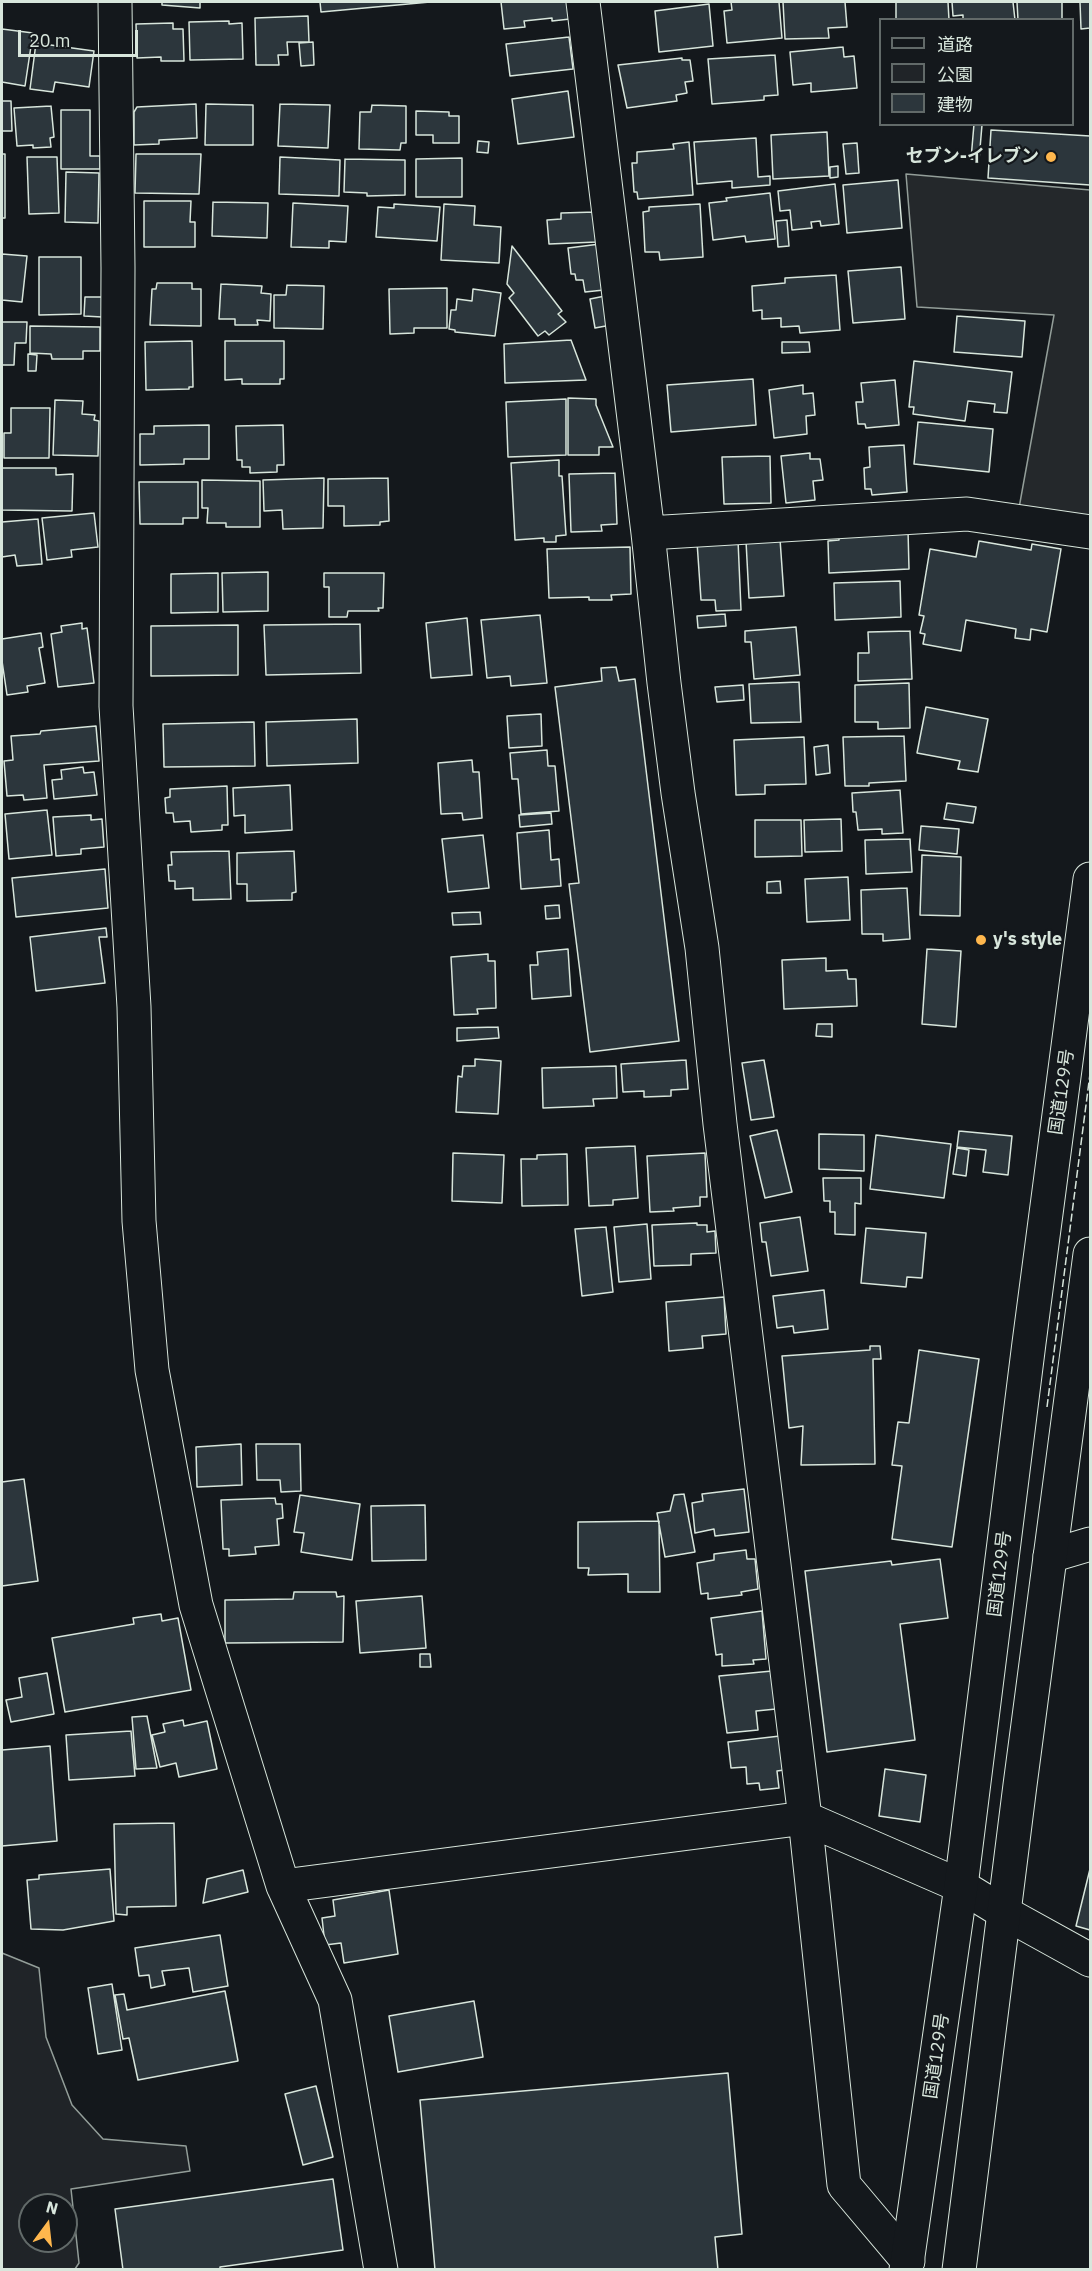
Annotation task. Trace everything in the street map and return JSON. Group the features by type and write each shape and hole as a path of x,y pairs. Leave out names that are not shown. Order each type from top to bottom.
{"main road":[{"path":"115,2 118,268 116,706 134,1007 139,1221 152,1370 196,1605 284,1886 335,2000 381,2270"},
{"path":"583,2 678,793 702,948 721,1136 805,1818 844,2185 907,2265"},
{"path":"648,533 967,514 1090,532"},
{"name":"国道129号","path":"907,2265 961,1886 1090,879"},
{"path":"959,2270 1090,1254"},
{"path":"1050,1556 1090,1544"},
{"path":"284,1886 805,1818 961,1886 1090,1960"}],"green space":[{"path":"2,1953 39,1968 46,2037 72,2105 103,2139 186,2146 190,2171 71,2189 71,2193 18,2193 18,2253 78,2253 79,2263 75,2269 2,2269"}],"shaded area":[{"path":"906,174 1090,190 1090,519 1019,508 1054,315 917,307"}],"building":[{"path":"162,2 200,2 200,8 162,5"},
{"path":"320,2 430,2 321,12"},
{"path":"501,2 568,2 570,19 524,21 525,27 504,29"},
{"path":"731,2 779,2 782,38 727,43 724,11 732,10"},
{"path":"783,2 845,2 847,27 828,28 829,38 785,39"},
{"path":"896,2 948,2 949,18 896,18"},
{"path":"952,2 1013,2 1015,18 963,18 963,15 953,16"},
{"path":"1017,2 1062,2 1062,18 1018,18"},
{"path":"1080,2 1090,2 1090,28 1081,29"},
{"path":"709,4 713,46 659,52 655,11"},
{"path":"308,16 309,42 287,42 288,55 278,55 279,65 256,65 255,18"},
{"path":"229,21 229,24 242,23 243,59 190,60 189,22"},
{"path":"173,23 173,29 183,29 184,61 161,61 161,57 137,58 136,24"},
{"path":"2,29 33,33 25,86 2,82"},
{"path":"569,37 573,69 510,76 506,44"},
{"path":"313,42 314,65 301,66 299,43"},
{"path":"36,43 94,51 89,87 55,82 53,92 30,89"},
{"path":"843,47 844,57 854,56 857,88 811,92 811,83 793,85 790,52"},
{"path":"775,55 778,95 764,96 764,100 712,104 708,59"},
{"path":"682,58 682,60 690,60 693,81 685,82 687,93 676,95 677,101 627,108 618,65"},
{"path":"568,91 574,137 518,144 512,99"},
{"path":"2,101 11,101 12,131 2,131"},
{"path":"196,104 197,138 159,140 159,144 134,145 134,112 137,107"},
{"path":"206,104 253,105 253,145 205,145"},
{"path":"280,104 330,105 328,148 278,146"},
{"path":"372,105 406,106 406,143 401,143 400,150 359,149 360,112 371,112"},
{"path":"51,106 54,137 50,138 51,147 17,146 14,108"},
{"path":"61,110 90,110 90,156 100,156 100,169 61,169"},
{"path":"416,111 449,112 449,116 459,116 459,143 433,143 433,135 416,135"},
{"path":"974,126 982,126 979,160 971,159"},
{"path":"991,130 1090,136 1090,185 988,178"},
{"path":"827,132 829,176 773,179 771,135"},
{"path":"756,138 758,177 770,176 770,185 732,188 732,181 697,184 694,142"},
{"path":"478,141 489,142 488,153 477,152"},
{"path":"689,142 693,195 638,199 637,192 634,192 632,163 637,163 637,152 674,149 673,144"},
{"path":"857,143 859,173 846,174 843,144"},
{"path":"2,154 5,154 5,218 2,218"},
{"path":"136,154 201,154 199,194 135,193"},
{"path":"27,157 57,157 59,213 29,214"},
{"path":"280,157 340,160 339,196 279,194"},
{"path":"462,158 462,197 416,197 416,159"},
{"path":"345,159 405,160 405,195 367,196 367,193 344,192"},
{"path":"838,166 838,177 830,178 830,167"},
{"path":"66,172 99,173 98,223 65,222"},
{"path":"898,180 902,228 847,233 843,185"},
{"path":"835,184 839,224 821,226 820,221 811,222 812,228 792,230 790,210 780,211 778,191"},
{"path":"770,193 775,239 746,242 745,236 713,240 709,203 727,201 726,198"},
{"path":"144,201 191,201 190,222 195,222 195,247 144,247"},
{"path":"213,202 268,203 267,238 212,236"},
{"path":"293,203 348,206 346,242 329,241 329,248 291,247"},
{"path":"394,204 440,207 437,241 376,237 378,207 394,208"},
{"path":"444,204 475,206 474,225 501,227 499,263 441,260"},
{"path":"700,204 703,257 660,260 659,252 645,252 643,212 649,211 649,207"},
{"path":"596,212 597,242 549,244 547,220 561,219 561,213"},
{"path":"787,220 789,246 778,247 776,221"},
{"path":"600,244 604,290 585,292 583,280 576,280 575,274 571,274 568,248"},
{"path":"512,246 562,311 558,314 566,322 549,335 545,331 538,336 509,298 514,293 507,284"},
{"path":"2,254 27,256 22,302 2,300"},
{"path":"39,257 81,257 81,314 39,315"},
{"path":"901,267 905,319 853,323 848,271"},
{"path":"836,275 840,330 800,333 799,326 781,327 781,318 762,319 762,310 753,311 752,286 785,283 785,278"},
{"path":"157,283 192,283 192,289 201,289 201,326 150,325 152,289 156,289"},
{"path":"221,284 262,286 261,293 271,294 270,321 257,320 258,325 235,325 235,319 219,319"},
{"path":"287,285 324,286 323,329 274,328 274,295 286,295"},
{"path":"447,288 447,328 414,328 414,333 390,334 389,289"},
{"path":"473,289 501,293 495,336 455,332 449,329 451,310 456,310 457,299 472,301"},
{"path":"605,296 611,325 595,328 590,299"},
{"path":"85,297 102,297 102,317 84,316"},
{"path":"957,316 1025,321 1022,357 954,352"},
{"path":"2,322 27,322 26,343 15,343 14,365 2,365"},
{"path":"30,326 100,327 100,351 83,351 83,359 52,359 51,354 30,353"},
{"path":"571,340 586,380 505,383 504,344"},
{"path":"192,341 193,387 146,390 145,342"},
{"path":"225,341 284,341 284,379 280,379 280,384 242,384 242,379 225,380"},
{"path":"782,342 809,342 810,352 782,353"},
{"path":"28,354 37,355 36,371 28,371"},
{"path":"914,361 1012,372 1007,413 994,412 995,404 968,401 965,421 913,414 914,407 909,407"},
{"path":"753,379 756,425 671,432 667,385"},
{"path":"895,380 899,425 866,428 865,424 858,424 856,402 863,402 861,383"},
{"path":"803,385 803,394 813,393 815,415 806,416 807,434 774,438 769,390"},
{"path":"568,398 596,399 596,405 613,447 599,447 599,455 568,455"},
{"path":"566,399 566,455 508,457 506,402"},
{"path":"55,400 83,401 82,414 95,415 94,420 99,421 98,456 53,455"},
{"path":"11,408 50,408 49,458 4,458 4,433 11,433"},
{"path":"918,422 993,429 989,472 914,464"},
{"path":"209,425 209,459 184,459 184,464 140,465 140,434 154,434 154,426"},
{"path":"283,425 284,465 277,465 277,472 250,473 250,467 242,467 242,460 237,460 236,426"},
{"path":"904,445 907,492 872,495 871,489 865,489 864,468 870,467 869,447"},
{"path":"810,453 810,459 820,459 823,480 813,481 815,500 786,503 781,456"},
{"path":"770,456 771,503 724,504 722,457"},
{"path":"559,460 566,535 556,536 556,542 544,542 544,538 515,540 511,463"},
{"path":"2,468 56,468 56,475 73,474 72,511 2,510"},
{"path":"615,473 617,524 601,525 602,531 571,532 569,474"},
{"path":"324,478 323,528 283,529 282,510 264,511 263,480"},
{"path":"388,478 389,521 380,522 380,525 344,526 344,506 328,506 328,479"},
{"path":"202,480 260,481 260,527 226,527 226,523 207,523 208,508 202,508"},
{"path":"139,482 198,482 198,518 183,518 183,524 140,524"},
{"path":"94,513 98,547 71,550 72,557 47,560 42,518"},
{"path":"38,519 42,564 17,566 15,555 2,557 2,522"},
{"path":"908,530 909,569 829,573 828,541 839,540 839,533"},
{"path":"780,539 784,596 749,598 746,541"},
{"path":"738,540 741,610 716,611 715,600 701,600 697,542"},
{"path":"979,541 1031,550 1032,544 1061,549 1047,632 1031,629 1030,640 1015,638 1016,629 966,620 961,651 923,644 925,634 920,633 924,616 919,615 930,549 976,557"},
{"path":"630,547 631,594 611,595 612,600 589,600 589,597 549,598 547,549"},
{"path":"268,572 268,611 223,612 222,573"},
{"path":"218,573 218,612 171,613 171,574"},
{"path":"324,573 384,573 383,608 378,608 379,611 348,611 347,617 329,617 329,587 324,587"},
{"path":"900,581 901,617 835,620 834,583"},
{"path":"725,614 726,626 698,628 697,616"},
{"path":"540,615 547,683 511,686 510,676 487,678 481,620"},
{"path":"467,618 472,675 431,678 426,623"},
{"path":"82,623 82,629 87,628 94,683 58,687 51,634 62,632 61,626"},
{"path":"360,624 361,673 266,675 264,625"},
{"path":"238,625 238,675 151,676 151,626"},
{"path":"796,627 800,675 754,679 751,642 745,642 745,631"},
{"path":"910,631 912,679 858,681 858,653 869,653 868,632"},
{"path":"41,633 43,647 39,648 45,683 27,686 28,692 7,695 2,661 2,639"},
{"path":"616,667 619,681 635,679 679,1041 590,1052 569,884 579,883 555,687 602,681 601,668"},
{"path":"799,682 801,722 751,723 749,684"},
{"path":"909,683 910,728 878,729 878,722 855,722 855,685"},
{"path":"743,685 744,700 717,702 715,687"},
{"path":"926,707 988,719 978,772 958,769 960,761 917,753"},
{"path":"541,714 542,746 509,748 507,716"},
{"path":"357,719 358,763 267,766 266,722"},
{"path":"254,722 255,766 164,767 163,724"},
{"path":"96,726 99,761 44,765 47,798 24,800 23,795 7,796 4,761 13,760 11,736"},
{"path":"904,736 906,781 869,783 869,786 845,786 843,737"},
{"path":"804,737 806,784 765,785 765,794 736,795 734,740"},
{"path":"828,745 830,773 816,775 814,747"},
{"path":"547,750 548,766 555,766 559,811 521,814 518,779 512,779 510,753"},
{"path":"472,760 473,772 479,772 482,818 463,820 462,813 441,814 438,763"},
{"path":"83,767 84,773 94,772 97,795 54,799 52,780 62,779 61,770"},
{"path":"290,785 292,830 245,833 245,815 234,816 233,788"},
{"path":"227,786 228,825 222,825 222,830 191,832 190,821 174,822 173,813 166,813 165,798 170,797 170,789"},
{"path":"900,790 903,833 882,834 882,829 858,830 856,812 853,812 852,793"},
{"path":"947,803 976,807 973,823 944,819"},
{"path":"47,810 52,855 9,859 5,814"},
{"path":"551,813 552,824 520,827 519,815"},
{"path":"91,815 91,820 102,819 104,847 81,849 81,854 56,856 53,817"},
{"path":"841,819 842,851 805,852 804,820"},
{"path":"755,820 801,820 802,856 755,857"},
{"path":"921,826 959,829 957,854 919,850"},
{"path":"549,830 551,860 559,859 561,886 521,889 517,833"},
{"path":"483,835 489,888 448,892 442,839"},
{"path":"910,839 912,872 866,874 865,840"},
{"path":"229,851 231,899 193,900 193,888 175,889 175,881 169,881 168,865 172,865 171,852"},
{"path":"294,851 296,892 292,893 292,900 247,901 247,884 237,884 237,853"},
{"path":"922,855 961,857 960,916 920,915"},
{"path":"105,869 108,908 16,917 12,878"},
{"path":"848,877 850,920 807,922 805,879"},
{"path":"780,881 781,893 767,893 767,882"},
{"path":"907,888 910,939 883,941 883,934 862,934 861,890"},
{"path":"559,905 560,918 546,919 545,906"},
{"path":"480,912 481,924 453,925 452,913"},
{"path":"106,928 107,937 99,937 105,983 36,991 30,937"},
{"path":"568,949 571,996 532,999 530,965 538,965 537,952"},
{"path":"927,949 961,951 956,1027 922,1024"},
{"path":"488,954 488,961 495,961 496,1008 477,1009 478,1014 454,1015 451,957"},
{"path":"826,958 826,971 847,970 848,979 856,979 857,1006 784,1009 782,960"},
{"path":"817,1024 832,1024 832,1037 816,1036"},
{"path":"498,1027 499,1038 457,1041 457,1028"},
{"path":"475,1059 501,1061 498,1114 456,1112 458,1076 462,1077 463,1066 475,1066"},
{"path":"686,1060 688,1089 671,1090 671,1096 644,1097 644,1091 623,1092 621,1064"},
{"path":"764,1060 774,1117 751,1120 742,1063"},
{"path":"616,1066 617,1098 593,1099 594,1106 543,1108 542,1068"},
{"path":"777,1130 792,1192 765,1198 750,1136"},
{"path":"959,1131 1012,1136 1008,1175 983,1172 986,1150 957,1147"},
{"path":"819,1134 864,1135 864,1171 819,1169"},
{"path":"876,1135 951,1144 944,1198 870,1189"},
{"path":"635,1146 638,1198 613,1200 613,1205 589,1206 586,1148"},
{"path":"957,1148 969,1150 966,1176 953,1174"},
{"path":"453,1153 504,1155 502,1203 452,1201"},
{"path":"705,1153 707,1197 700,1197 700,1206 673,1208 674,1211 650,1212 647,1156"},
{"path":"567,1154 568,1205 522,1206 521,1159 537,1159 537,1155"},
{"path":"823,1178 861,1178 861,1204 855,1203 855,1235 835,1234 835,1212 830,1212 830,1201 824,1201"},
{"path":"800,1217 808,1271 771,1276 766,1242 762,1242 760,1223"},
{"path":"697,1223 697,1225 707,1225 707,1232 715,1231 716,1253 691,1254 691,1265 654,1266 652,1225"},
{"path":"647,1224 651,1279 619,1282 614,1227"},
{"path":"606,1227 613,1292 582,1296 575,1229"},
{"path":"866,1228 926,1233 922,1278 907,1277 906,1287 861,1283"},
{"path":"824,1290 828,1329 794,1333 793,1326 777,1328 773,1296"},
{"path":"724,1297 726,1334 702,1336 703,1348 669,1351 666,1302"},
{"path":"870,1346 880,1346 881,1359 873,1359 875,1464 801,1465 803,1426 789,1428 782,1356 870,1350"},
{"path":"919,1350 979,1359 952,1547 892,1539 902,1466 892,1465 898,1422 909,1423"},
{"path":"241,1444 242,1485 197,1487 196,1447"},
{"path":"256,1444 300,1444 301,1491 281,1492 280,1480 257,1480"},
{"path":"24,1479 38,1581 2,1586 2,1482"},
{"path":"744,1489 749,1532 715,1536 714,1529 695,1533 692,1503 703,1501 702,1494"},
{"path":"684,1494 695,1552 665,1557 657,1513 670,1511 674,1495"},
{"path":"300,1495 360,1504 352,1560 301,1552 304,1533 294,1532"},
{"path":"275,1498 276,1504 282,1504 283,1518 277,1519 279,1545 255,1547 256,1554 229,1556 229,1549 223,1549 221,1500"},
{"path":"425,1505 426,1560 372,1561 371,1506"},
{"path":"659,1521 660,1592 628,1592 628,1574 588,1575 589,1568 578,1568 578,1522"},
{"path":"746,1550 747,1559 755,1559 758,1589 741,1592 742,1595 708,1599 708,1593 701,1594 697,1563 714,1560 714,1554"},
{"path":"940,1559 948,1618 900,1624 915,1740 827,1752 805,1571 891,1561 892,1565"},
{"path":"294,1592 336,1592 337,1597 344,1596 343,1642 225,1643 225,1600 293,1599"},
{"path":"422,1596 426,1648 360,1653 356,1601"},
{"path":"762,1611 766,1659 753,1660 754,1664 722,1666 722,1654 716,1655 711,1618"},
{"path":"161,1614 162,1621 178,1618 191,1690 65,1712 52,1638 134,1624 133,1618"},
{"path":"420,1654 430,1654 431,1667 420,1667"},
{"path":"772,1671 776,1709 756,1711 758,1730 727,1733 719,1676"},
{"path":"47,1673 54,1714 11,1722 6,1700 22,1697 19,1678"},
{"path":"147,1716 157,1768 136,1769 132,1717"},
{"path":"183,1720 184,1726 207,1721 217,1769 179,1777 176,1763 160,1767 152,1735 165,1732 163,1724"},
{"path":"131,1731 135,1776 69,1780 66,1735"},
{"path":"780,1736 784,1770 777,1771 779,1788 760,1790 759,1783 747,1784 746,1767 731,1768 728,1742"},
{"path":"50,1746 57,1841 2,1846 2,1750"},
{"path":"885,1769 926,1775 920,1822 879,1816"},
{"path":"174,1823 176,1906 127,1907 127,1915 116,1914 114,1824"},
{"path":"110,1869 114,1921 63,1930 31,1929 27,1880 39,1879 39,1875"},
{"path":"1090,1869 1090,1930 1076,1926"},
{"path":"243,1870 248,1892 203,1903 207,1879"},
{"path":"389,1890 398,1954 344,1963 341,1943 325,1945 322,1918 335,1916 333,1900"},
{"path":"220,1935 228,1986 193,1992 189,1968 162,1971 165,1985 151,1988 149,1975 139,1976 135,1948"},
{"path":"112,1984 122,2050 98,2054 88,1988"},
{"path":"225,1991 238,2061 138,2080 129,2038 123,2039 115,1995 124,1994 127,2010"},
{"path":"474,2001 483,2057 398,2072 389,2016"},
{"path":"728,2073 742,2234 715,2237 718,2270 435,2270 420,2100"},
{"path":"316,2086 333,2157 303,2165 285,2094"},
{"path":"333,2179 343,2250 220,2267 220,2270 123,2270 115,2209"}],"fence":[{"path":"1047,1407 1090,1074"}],"place":[{"name":"セブン-イレブン","path":"1051,157"},
{"name":"y's style","path":"981,940"}]}
